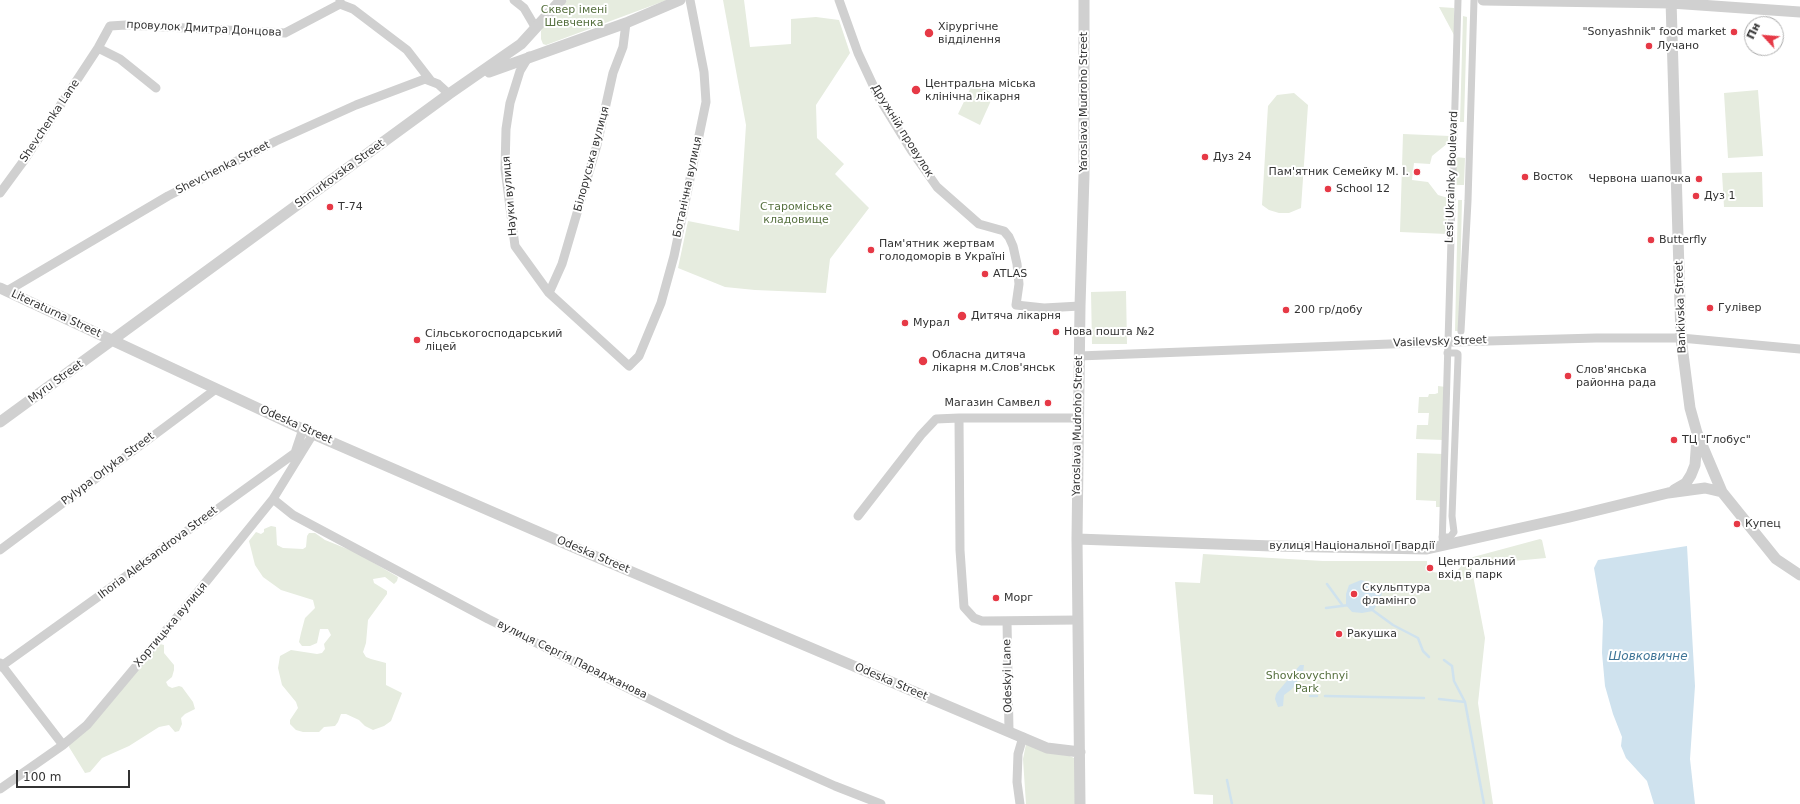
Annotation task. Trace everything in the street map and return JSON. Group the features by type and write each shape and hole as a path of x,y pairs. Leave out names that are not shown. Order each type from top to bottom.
{"street":[{"path":"514,0 524,8 534,25 539,24"},
{"name":"Shnurkovska Street","path":"112,341 449,94 521,44 561,0"},
{"path":"474,78 529,56 626,23 680,0"},
{"name":"Ботанічна вулиця","path":"630,366 639,356 661,303 674,256 706,102 704,72 690,0"},
{"name":"Дружній провулок","path":"839,0 858,53 879,98 911,150 937,187 979,224 1004,231 1009,237 1013,246 1017,264 1019,284 1016,305 1044,308 1080,306"},
{"name":"Yaroslava Mudroho Street","path":"1080,804 1077,540 1079,356 1084,175 1084,0"},
{"name":"Lesi Ukrainky Boulevard","path":"1442,542 1458,0"},
{"name":"Lesi Ukrainky Boulevard","path":"1461,331 1468,201 1474,0"},
{"path":"1483,0 1671,2 1800,12"},
{"path":"340,2 354,9 407,50 431,80 449,94"},
{"name":"провулок Дмитра Донцова","path":"98,48 110,26 126,25 285,33 340,2"},
{"name":"Bankivska Street","path":"1671,2 1681,338 1690,408 1697,433 1722,492 1776,559 1800,575"},
{"name":"Білоруська вулиця","path":"549,293 562,264 597,145 614,73 623,47 626,23"},
{"path":"98,48 120,59 156,88"},
{"name":"Shevchenka Lane","path":"0,193 25,159 98,48"},
{"name":"Науки вулиця","path":"529,56 520,71 510,103 506,129 506,169 515,246 549,293 630,366"},
{"name":"Shevchenka Street","path":"4,290 168,196 276,141 356,105 425,79 431,80"},
{"name":"Literaturna Street","path":"4,290 79,324 112,341"},
{"name":"Vasilevsky Street","path":"1079,356 1596,338 1681,338 1800,349"},
{"name":"Odeska Street","path":"112,341 313,434 573,547 1047,748 1080,752"},
{"name":"Myru Street","path":"0,422 112,341"},
{"path":"1442,542 1452,536 1454,530 1454,470 1458,354 1447,353"},
{"path":"1446,384 1457,385"},
{"name":"Pylypa Orlyka Street","path":"0,550 216,389"},
{"path":"959,418 960,550 964,607 974,618 982,620 1007,622 1078,620"},
{"path":"858,516 936,419 1078,418"},
{"path":"1445,426 1456,426"},
{"name":"Ihoria Aleksandrova Street","path":"1,665 102,594 295,452 303,429"},
{"path":"1668,493 1686,483 1691,475 1697,454 1697,433"},
{"name":"Хортицька вулиця","path":"0,789 63,745 87,725 273,499 313,434"},
{"path":"1443,470 1454,470"},
{"path":"1668,493 1705,488 1722,492"},
{"name":"вулиця Національної Гвардії","path":"1077,540 1427,549 1442,542 1668,493"},
{"name":"вулиця Сергія Параджанова","path":"273,499 293,515 488,619 732,740 835,786 881,804"},
{"path":"1442,528 1447,526 1454,530"},
{"path":"1776,559 1800,567"},
{"name":"Odeskyi Lane","path":"1007,622 1008,731"},
{"path":"1,665 63,745"},
{"path":"1020,804 1017,782 1018,754 1023,737"}],"green space":[{"name":"Сквер імені Шевченка","path":"567,0 667,0 546,45 543,44 541,39 541,31 543,26"},
{"name":"Староміське кладовище","path":"723,0 744,0 750,47 791,44 791,19 816,17 839,20 850,53 816,105 817,138 844,164 835,174 869,208 830,259 826,293 755,290 725,287 678,268 688,221 739,231 746,125"},
{"path":"1439,7 1454,8 1454,35"},
{"path":"1463,16 1467,17 1464,122 1460,122"},
{"path":"973,83 994,94 980,125 958,114"},
{"path":"1758,90 1763,156 1728,158 1724,93"},
{"path":"1294,93 1308,105 1301,208 1289,213 1279,213 1269,210 1262,205 1268,106 1277,95"},
{"path":"1403,134 1450,136 1448,143 1432,156 1430,164 1414,163 1412,180 1428,182 1438,195 1448,198 1447,234 1400,232"},
{"path":"1455,157 1465,158 1464,185 1454,185"},
{"path":"1762,172 1763,207 1724,207 1722,173"},
{"path":"1458,200 1462,200 1459,331 1455,331"},
{"path":"1126,291 1127,344 1092,344 1091,292"},
{"path":"1438,386 1446,387 1444,440 1416,439 1417,425 1428,425 1429,413 1418,413 1419,397 1428,397 1429,394 1438,393"},
{"path":"1417,453 1444,454 1442,507 1436,507 1436,501 1416,500"},
{"path":"271,526 276,527 277,545 283,548 303,549 306,547 307,536 309,533 315,533 325,540 355,552 398,577 394,584 385,577 373,579 374,583 387,591 387,594 368,620 366,643 363,652 366,657 386,663 386,685 402,693 391,721 384,726 373,730 365,726 359,720 346,714 341,714 335,726 324,727 319,732 303,732 296,730 290,724 290,720 298,708 296,702 282,685 278,668 280,656 291,650 317,654 322,653 325,649 324,644 331,635 328,629 320,629 317,643 310,646 302,646 299,642 301,633 305,618 315,608 313,600 281,590 263,577 255,565 249,541 256,532 261,534 264,532 264,529"},
{"name":"Shovkovychnyi Park","path":"1540,539 1542,540 1546,558 1471,565 1485,638 1478,703 1493,804 1213,804 1213,795 1194,794 1175,582 1200,583 1203,554 1323,561 1427,561 1427,567 1432,572 1451,574 1459,569 1462,565 1462,560"},
{"path":"160,644 164,645 164,653 174,665 172,677 166,682 168,686 172,688 179,686 182,687 193,702 195,709 185,714 181,718 182,724 179,731 175,732 169,725 159,727 129,746 102,758 90,772 85,773 69,747 70,742"},
{"path":"1026,744 1059,751 1074,758 1076,768 1076,804 1026,804 1023,759"}],"water":[{"name":"Шовковичне","path":"1687,546 1695,686 1690,759 1695,804 1654,804 1647,781 1626,758 1621,746 1622,737 1613,714 1605,686 1602,653 1603,621 1594,568 1598,560"},
{"path":"1361,580 1373,583 1380,587 1382,592 1381,598 1373,611 1362,613 1352,612 1346,605 1346,594 1349,585"},
{"path":"1300,665 1304,665 1303,673 1292,689 1284,695 1283,706 1278,707 1275,699 1276,694"}],"waterway":[{"path":"1327,584 1343,606"},
{"path":"1326,608 1349,605"},
{"path":"1371,609 1393,625 1418,638 1423,651 1429,657"},
{"path":"1444,660 1452,666 1454,681 1465,702 1484,804"},
{"path":"1310,696 1317,696"},
{"path":"1325,696 1424,698"},
{"path":"1439,699 1465,702"},
{"path":"1227,780 1232,804"}],"place":[{"name":"\"Sonyashnik\" food market","path":"1734,32"},
{"name":"Хірургічне відділення","path":"929,33"},
{"name":"Лучано","path":"1649,46"},
{"name":"Центральна міська клінічна лікарня","path":"916,90"},
{"name":"Дуз 24","path":"1205,157"},
{"name":"Пам'ятник Семейку М. І.","path":"1417,172"},
{"name":"Восток","path":"1525,177"},
{"name":"Червона шапочка","path":"1699,179"},
{"name":"School 12","path":"1328,189"},
{"name":"Дуз 1","path":"1696,196"},
{"name":"Т-74","path":"330,207"},
{"name":"Butterfly","path":"1651,240"},
{"name":"Пам'ятник жертвам голодоморів в Україні","path":"871,250"},
{"name":"ATLAS","path":"985,274"},
{"name":"Гулівер","path":"1710,308"},
{"name":"200 гр/добу","path":"1286,310"},
{"name":"Дитяча лікарня","path":"962,316"},
{"name":"Мурал","path":"905,323"},
{"name":"Нова пошта №2","path":"1056,332"},
{"name":"Сільськогосподарський ліцей","path":"417,340"},
{"name":"Обласна дитяча лікарня м.Слов'янськ","path":"923,361"},
{"name":"Слов'янська районна рада","path":"1568,376"},
{"name":"Магазин Самвел","path":"1048,403"},
{"name":"ТЦ \"Глобус\"","path":"1674,440"},
{"name":"Купец","path":"1737,524"},
{"name":"Центральний вхід в парк","path":"1430,568"},
{"name":"Скульптура фламінго","path":"1354,594"},
{"name":"Морг","path":"996,598"},
{"name":"Ракушка","path":"1339,634"}]}
